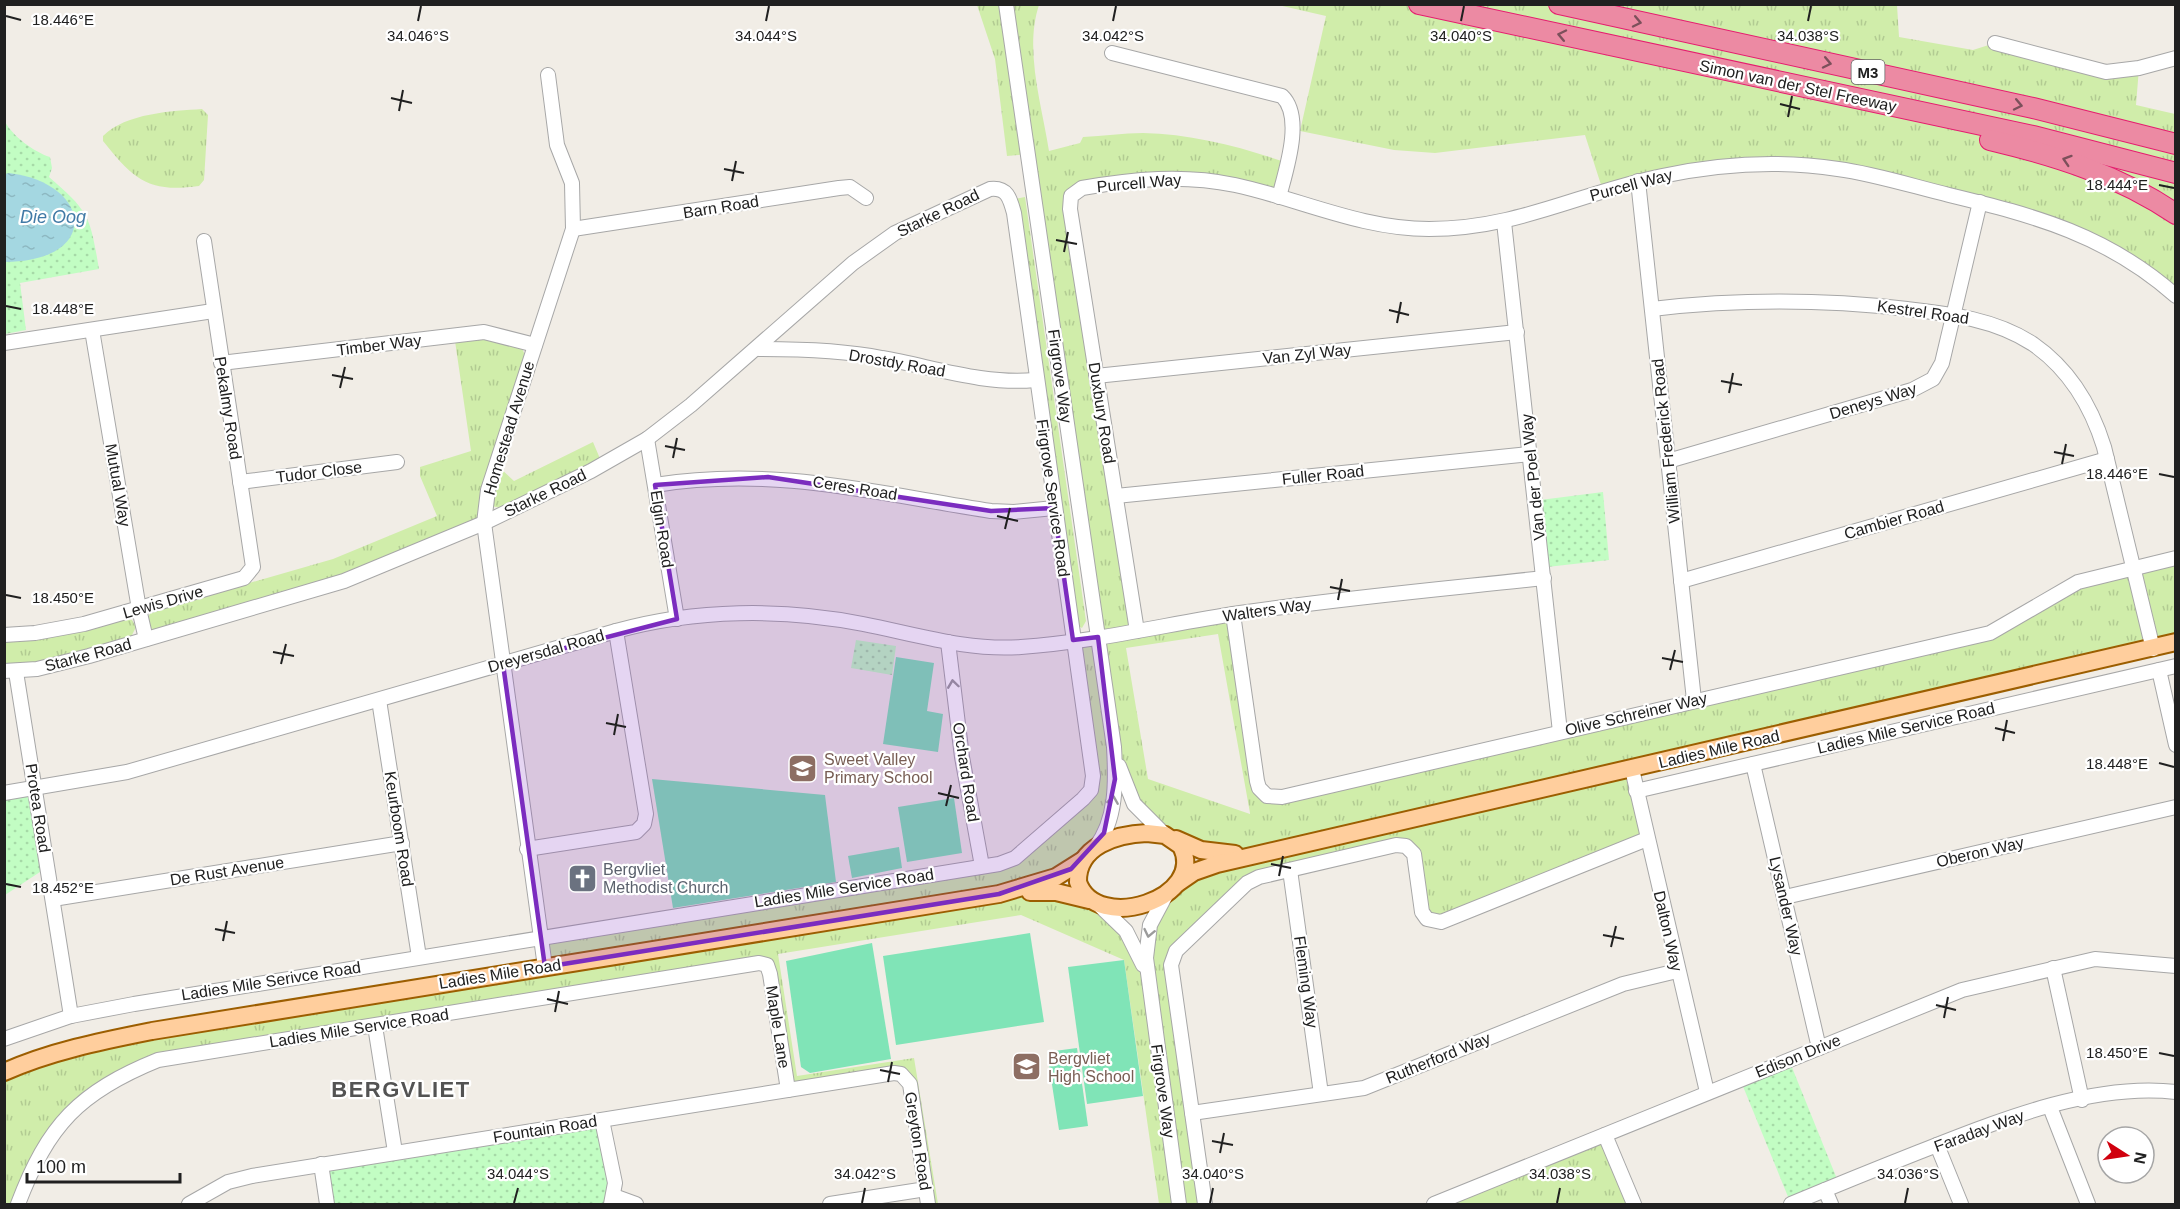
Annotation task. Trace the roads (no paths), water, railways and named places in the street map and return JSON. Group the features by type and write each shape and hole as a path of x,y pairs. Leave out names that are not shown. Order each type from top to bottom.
{"highway":[{"name":"Simon van der Stel Freeway","path":"1419,4 2033,136 2175,173"},
{"name":"Simon van der Stel Freeway","path":"1559,4 2022,105 2175,144"},
{"path":"1784,84 1820,98 2089,167 2142,192 2175,214"}],"main road":[{"name":"Ladies Mile Road","path":"1173,887 1206,867 2153,649 2175,642"},
{"path":"1127,835 1168,836 1181,846 1186,858 1185,871 1173,887 1139,905 1116,907 1094,903 1078,882 1088,855 1108,841 1127,835"},
{"name":"Ladies Mile Road","path":"1168,836 1211,853 1263,854"},
{"name":"Ladies Mile Road","path":"999,894 1056,877 1088,855"},
{"name":"Ladies Mile Road","path":"4,1072 29,1061 107,1040 999,894 1056,892 1094,903"}],"street":[{"name":"Firgrove Way","path":"1006,4 1114,747 1115,779 1112,810 1104,833 1088,855"},
{"path":"1995,43 2106,72 2139,68 2175,58"},
{"path":"1112,53 1282,96 1290,106 1292,126 1279,196"},
{"name":"Homestead Avenue","path":"545,967 484,523 488,490 573,229 572,183 557,146 548,75"},
{"name":"Purcell Way","path":"1071,196 1082,188 1159,178 1210,181 1279,196 1339,216 1386,226 1428,229 1504,222 1638,181 1708,168 1765,164 1799,165 1860,173 2040,218 2102,243 2143,270 2175,296"},
{"name":"William Frederick Road","path":"1638,181 1694,700"},
{"name":"Barn Road","path":"573,229 839,188 850,187 866,198"},
{"name":"Starke Road","path":"10,671 89,656 344,581 484,523 591,471 647,439 759,349 853,263 895,233 990,189 1006,191 1011,202"},
{"name":"Duxbury Road","path":"1071,196 1070,209 1137,631"},
{"name":"Firgrove Service Road","path":"1011,202 1093,776 1089,794"},
{"name":"Deneys Way","path":"1668,461 1927,384 1939,371 1942,363 1980,202"},
{"name":"Van der Poel Way","path":"1504,222 1560,732"},
{"name":"Pekalmy Road","path":"204,241 253,559 249,574"},
{"name":"Kestrel Road","path":"1652,309 1760,300 1800,300 1953,314 2008,331 2046,354 2084,399 2094,416 2107,459 2153,649"},
{"path":"4,343 213,311"},
{"name":"Mutual Way","path":"92,330 146,639"},
{"name":"Timber Way","path":"221,363 484,332 535,345"},
{"name":"Van Zyl Way","path":"1096,376 1517,332"},
{"name":"Drostdy Road","path":"759,349 869,356 987,379 1013,382 1035,380"},
{"name":"Elgin Road","path":"647,439 677,619"},
{"name":"Fuller Road","path":"1116,496 1530,454"},
{"name":"Cambier Road","path":"1681,581 2107,459"},
{"name":"Tudor Close","path":"240,482 397,462"},
{"name":"Ceres Road","path":"655,485 725,477 768,477 824,482 991,511 1014,512 1054,508"},
{"name":"Olive Schreiner Way","path":"1233,614 1257,781 1259,788 1267,796 1282,797 1990,633 2078,582 2175,558"},
{"name":"Lewis Drive","path":"4,635 35,633 84,624 244,578 249,574"},
{"name":"Walters Way","path":"1098,637 1233,614 1338,600 1544,578"},
{"name":"Dreyersdal Road","path":"4,793 127,772 616,631 677,619 736,614 791,615 861,623 948,642 1021,647 1098,637"},
{"path":"528,849 636,832 644,824 646,814 616,631"},
{"name":"Orchard Road","path":"948,642 962,757 982,866"},
{"name":"Ladies Mile Service Road","path":"1636,791 2175,666"},
{"path":"2159,670 2175,745"},
{"name":"Protea Road","path":"10,671 35,788 72,1016"},
{"name":"Keurboom Road","path":"379,700 419,957"},
{"name":"Firgrove Way","path":"1114,747 1124,781 1134,804 1168,836"},
{"name":"Lysander Way","path":"1753,764 1819,1048"},
{"name":"Dalton Way","path":"1632,769 1677,971 1707,1092"},
{"name":"Ladies Mile Service Road","path":"541,937 982,866 1015,858 1089,794"},
{"name":"Oberon Way","path":"1785,897 2175,807"},
{"path":"1205,1204 1171,965 1176,951 1253,879 1396,846 1406,846 1414,854 1422,912 1427,919 1441,922 1647,839"},
{"name":"De Rust Avenue","path":"53,899 402,843"},
{"name":"Fleming Way","path":"1290,870 1321,1094"},
{"name":"Firgrove Way","path":"1173,887 1157,908 1148,932 1147,978 1179,1204"},
{"name":"Firgrove Way","path":"1094,903 1130,937 1147,978"},
{"name":"Ladies Mile Serivce Road","path":"4,1039 72,1016 541,937"},
{"name":"Edison Drive","path":"1434,1204 1962,990 2095,959 2175,966"},
{"name":"Ladies Mile Service Road","path":"18,1204 45,1144 62,1121 82,1101 130,1071 159,1060 681,975 759,963 767,965"},
{"name":"Maple Lane","path":"767,965 788,1090"},
{"path":"2053,968 2082,1100"},
{"name":"Rutherford Way","path":"1192,1113 1364,1088 1623,984 1677,971"},
{"path":"375,1026 395,1152"},
{"name":"Fountain Road","path":"189,1204 228,1182 321,1164 894,1073 906,1078"},
{"name":"Greyton Road","path":"906,1078 910,1084 928,1204"},
{"name":"Faraday Way","path":"1791,1204 1999,1121 2050,1107 2135,1090 2175,1092"},
{"path":"2050,1107 2088,1204"},
{"path":"602,1120 613,1169 613,1200 636,1204"},
{"path":"1605,1135 1635,1204"},
{"path":"1937,1145 1961,1204"},
{"path":"321,1164 327,1204"},
{"path":"830,1204 926,1190"},
{"path":"1825,1190 1831,1204"}],"water":[{"name":"Die Oog","path":"5,174 37,180 57,191 70,205 74,221 71,236 58,249 36,258 5,262"}],"place":[{"name":"Sweet Valley Primary School","path":"803,768"},
{"name":"Bergvliet Methodist Church","path":"582,878"},
{"name":"Bergvliet High School","path":"1027,1067"}],"district":[{"name":"BERGVLIET","path":"401,1089"}]}
